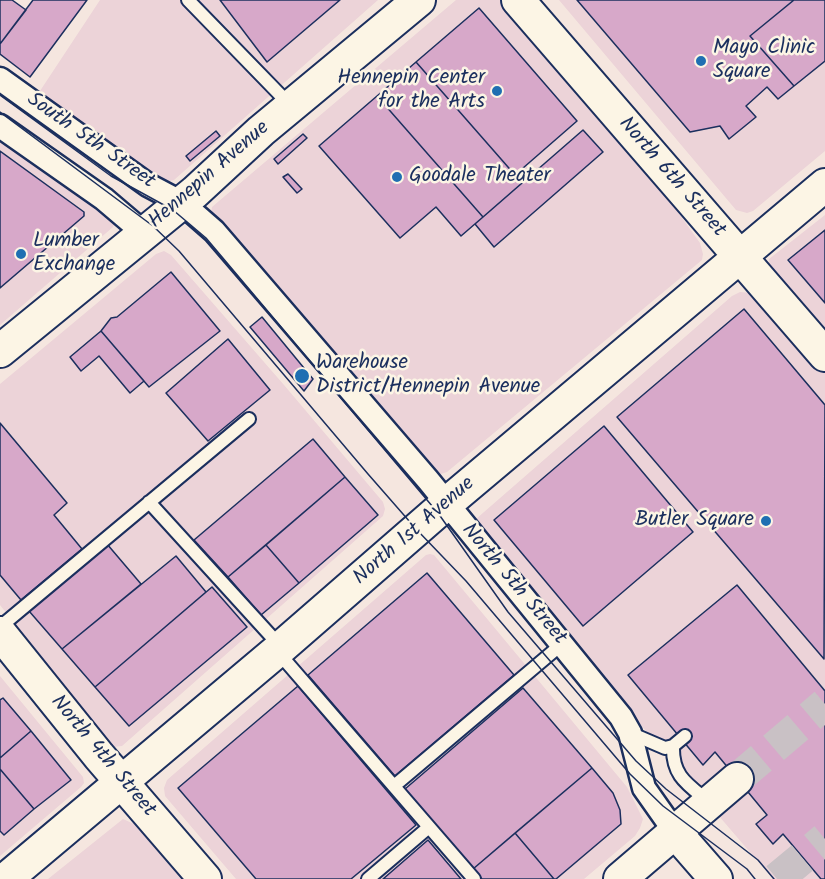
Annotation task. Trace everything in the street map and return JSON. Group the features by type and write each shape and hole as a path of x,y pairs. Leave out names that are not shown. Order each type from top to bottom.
{"street":[{"name":"Hennepin Avenue","path":"0,351 182,203 291,106 419,0"},
{"name":"North 6th Street","path":"518,0 825,355"},
{"name":"South 5th Street","path":"0,79 148,185 182,203"},
{"name":"South 5th Street","path":"0,126 104,199 144,233"},
{"name":"North 1st Avenue","path":"6,879 825,185"},
{"name":"North 5th Street","path":"182,203 214,231 428,480 621,717 630,733 644,788 675,832 717,879"},
{"name":"North 4th Street","path":"0,633 99,756 205,879"},
{"path":"620,879 737,779"}],"lane":[{"path":"188,0 291,106"},
{"path":"0,627 249,419"},
{"path":"149,502 279,650 474,879"},
{"path":"394,786 562,644"},
{"path":"630,733 665,748 673,746 685,736"},
{"path":"673,746 673,760 680,777 709,802"},
{"path":"368,879 429,827"}],"shaded area":[{"path":"100,0 378,0 174,180 166,182 156,179 36,97"},
{"path":"456,0 513,0 546,28 700,243 703,254 702,260 447,472 441,474 432,470 211,214 212,207"},
{"path":"559,0 825,0 825,151 753,211 747,213 736,210"},
{"path":"0,134 116,221 113,227 0,325"},
{"path":"825,215 825,338 769,268 769,259"},
{"path":"164,251 171,255 284,385 383,502 385,509 383,516 122,746 113,747 0,605 0,384 156,254"},
{"path":"740,292 752,293 762,298 825,373 825,879 773,879 476,533 474,526 476,519 732,296"},
{"path":"426,555 434,555 627,787 643,819 640,828 635,836 584,879 236,879 165,796 164,788 167,780"},
{"path":"0,676 83,777 84,783 0,856"},
{"path":"123,819 134,824 181,879 48,879"}],"building":[{"path":"0,0 12,0 26,10 0,44"},
{"path":"33,0 87,0 30,77 0,54 0,44"},
{"path":"220,0 340,0 267,62"},
{"name":"Mayo Clinic Square","path":"577,0 794,0 750,36 794,86 778,99 767,87 746,106 756,117 729,139 720,126 690,132"},
{"path":"794,0 825,0 825,61 794,86 750,36"},
{"name":"Hennepin Center for the Arts","path":"479,8 577,121 515,175 416,62"},
{"path":"416,62 522,183 483,217 377,96"},
{"name":"Goodale Theater","path":"377,96 483,217 461,236 436,207 400,238 319,146"},
{"path":"583,130 603,152 494,247 475,224"},
{"path":"216,131 220,136 190,161 186,156"},
{"path":"303,134 307,138 278,164 274,159"},
{"name":"Lumber Exchange","path":"0,151 84,212 84,216 0,288"},
{"path":"288,174 302,189 297,193 283,177"},
{"path":"825,230 825,303 788,260"},
{"path":"171,272 220,331 149,387 101,331 111,318 117,317"},
{"name":"Butler Square","path":"744,309 825,405 824,659 617,417"},
{"path":"262,317 313,379 304,391 250,327"},
{"path":"101,331 144,381 130,393 99,356 81,371 70,357"},
{"path":"228,339 270,390 208,441 166,393"},
{"path":"0,423 67,503 54,515 82,549 21,600 0,575"},
{"path":"604,426 693,532 583,626 494,520"},
{"path":"313,439 345,477 228,577 194,540"},
{"path":"345,477 378,515 299,583 266,545"},
{"path":"107,544 141,584 62,649 29,611"},
{"path":"266,545 299,583 261,615 228,577"},
{"path":"176,556 206,592 95,687 62,649"},
{"path":"427,573 514,675 395,776 308,675"},
{"path":"737,585 825,691 825,879 821,879 783,834 773,844 756,824 767,815 715,752 703,765 628,675"},
{"path":"212,587 247,627 129,726 95,687"},
{"path":"298,686 416,825 351,879 256,879 178,788"},
{"path":"523,688 592,768 473,869 405,789"},
{"path":"3,698 31,731 0,758 0,700"},
{"path":"31,731 71,780 34,809 0,769 0,758"},
{"path":"592,768 613,793 620,810 621,824 554,879 515,833"},
{"path":"0,769 34,809 4,835 0,831"},
{"path":"515,833 554,879 482,879 473,869"},
{"path":"428,840 461,879 383,879"}],"tunnel":[{"path":"737,779 825,704"},
{"path":"777,879 825,839"}],"tram line":[{"path":"0,95 111,176 173,210 206,238 438,513 508,612 636,761 666,789 758,860 774,879"},
{"path":"0,112 153,226 179,251 368,474 466,581 630,774 663,806 747,869 755,879"}],"place":[{"name":"Mayo Clinic Square","path":"701,61"},
{"name":"Hennepin Center for the Arts","path":"497,91"},
{"name":"Goodale Theater","path":"397,177"},
{"name":"Lumber Exchange","path":"21,254"},
{"name":"Warehouse District/Hennepin Avenue","path":"302,376"},
{"name":"Butler Square","path":"766,521"}]}
